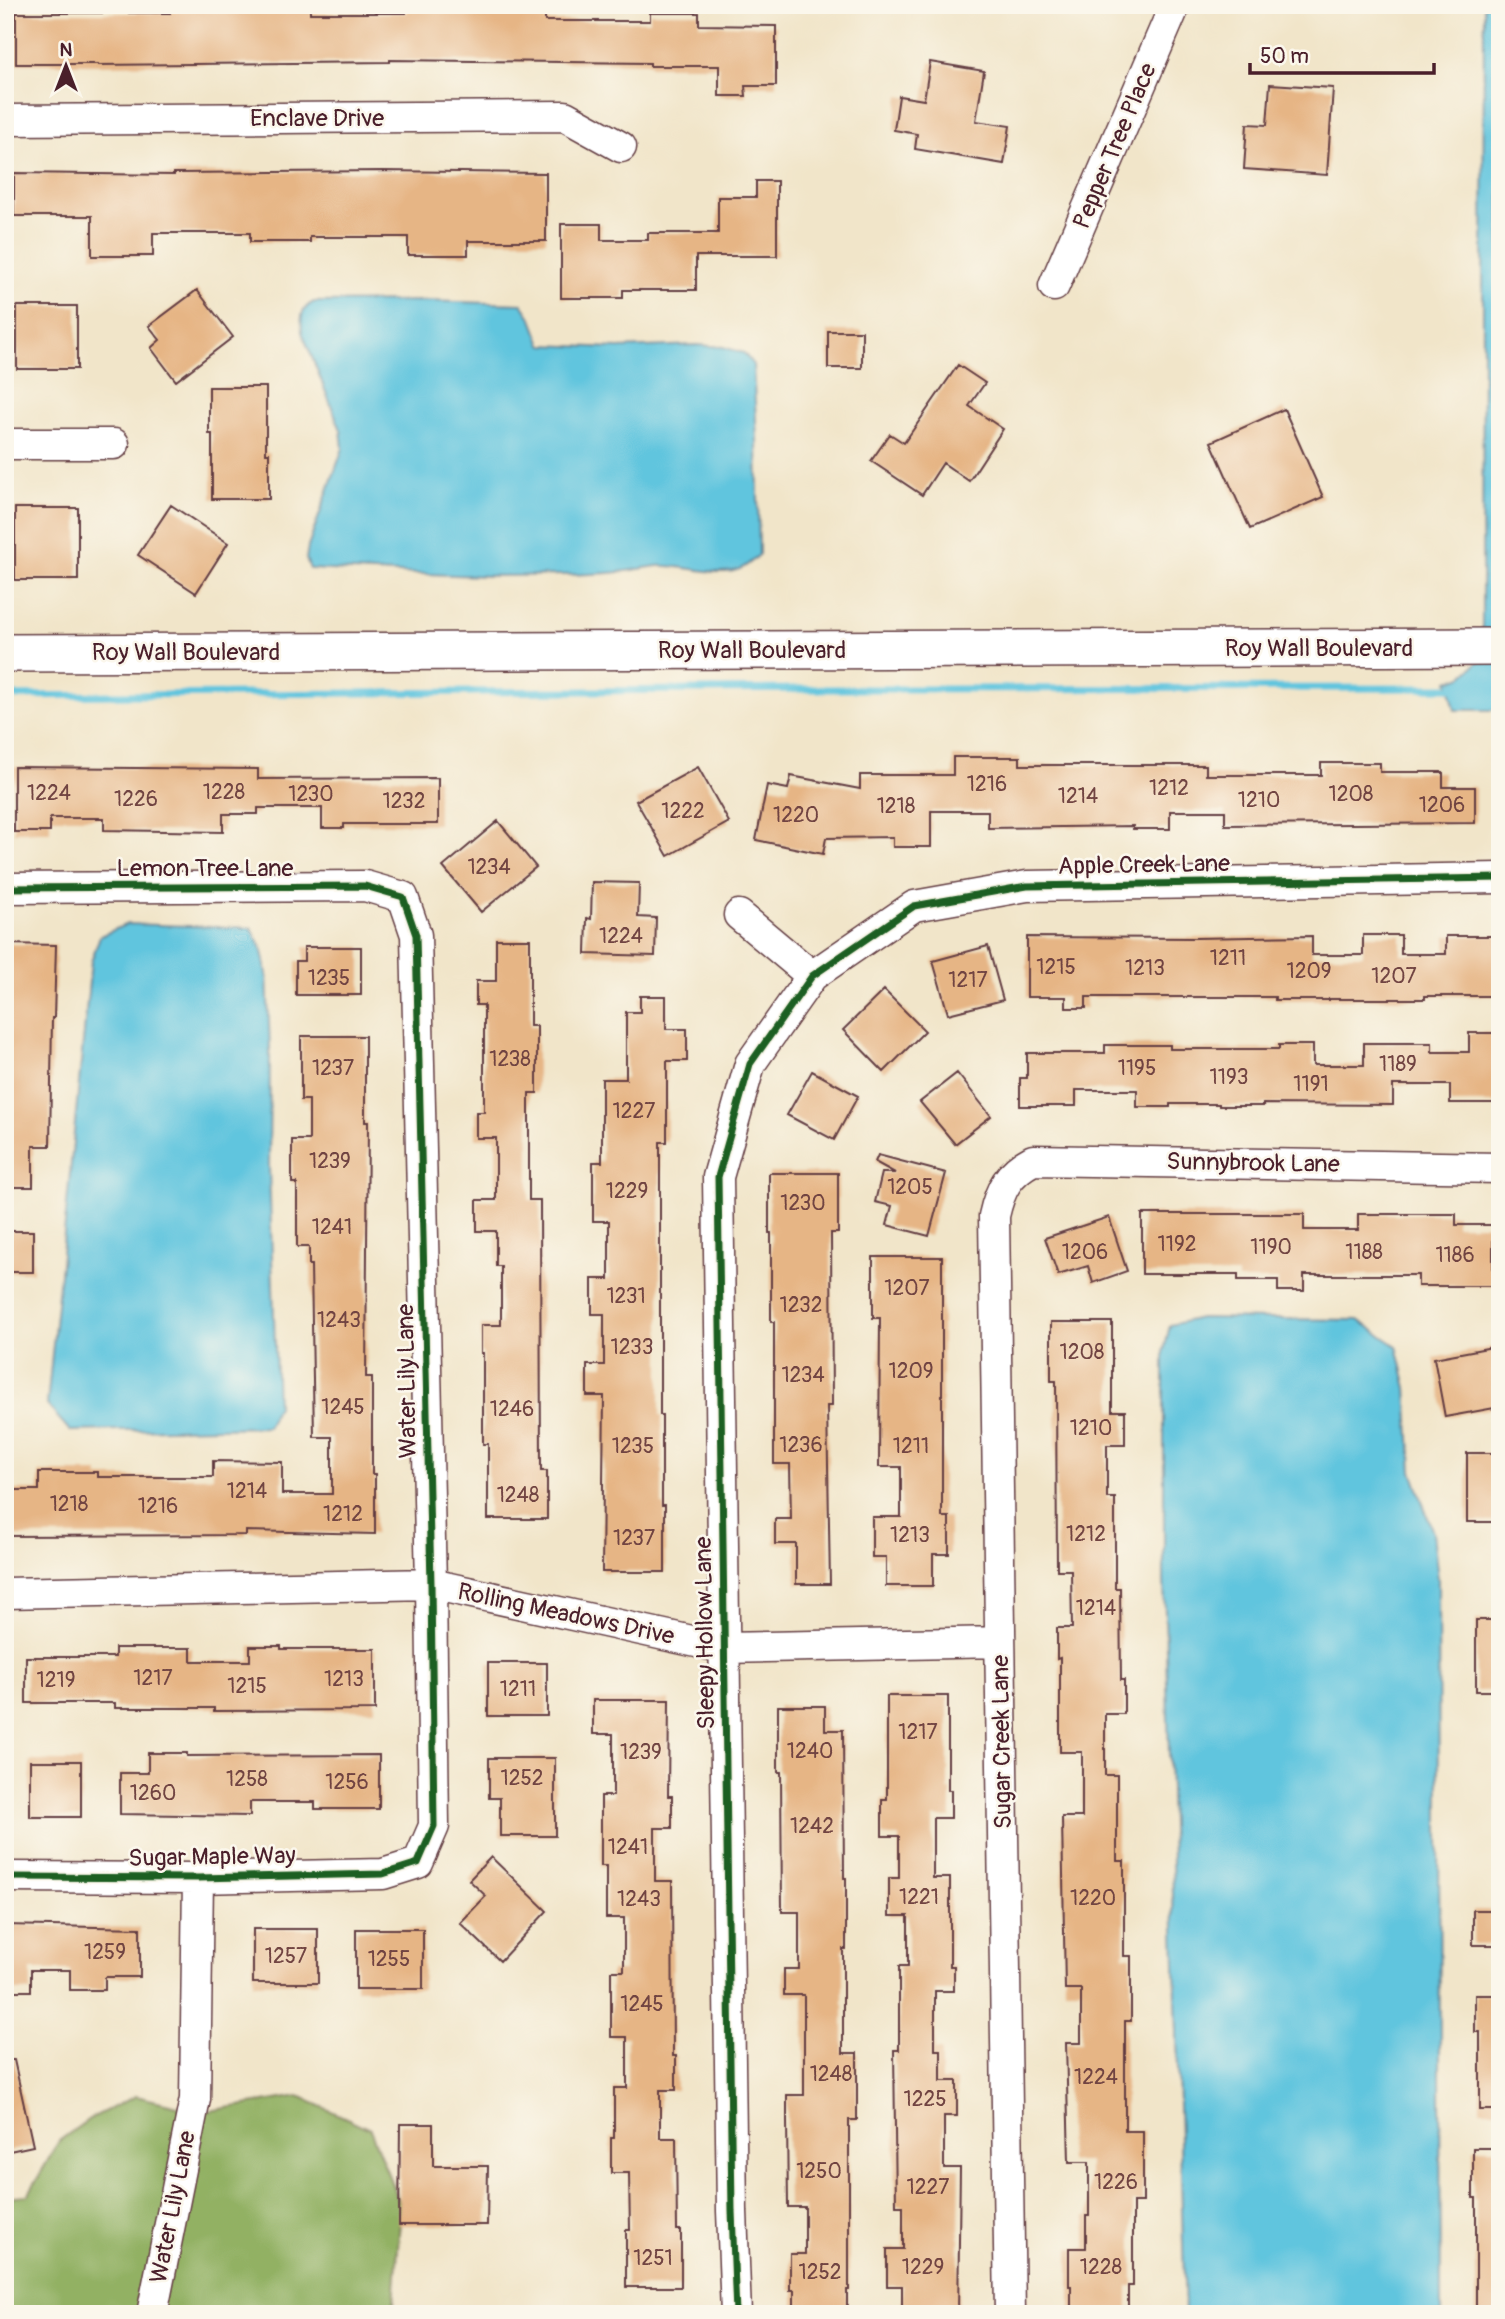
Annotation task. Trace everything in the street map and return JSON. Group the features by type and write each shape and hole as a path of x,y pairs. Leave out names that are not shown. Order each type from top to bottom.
{"street":[{"name":"Pepper Tree Place","path":"1054,286 1175,5"},
{"name":"Enclave Drive","path":"5,120 565,116 621,147"},
{"path":"5,444 114,444"},
{"name":"Roy Wall Boulevard","path":"5,653 1500,647"},
{"name":"Apple Creek Lane","path":"813,976 914,906 1027,886 1500,878"},
{"name":"Lemon Tree Lane","path":"5,888 365,886 403,897"},
{"name":"Water Lily Lane","path":"403,897 416,935 431,1584 434,1826 418,1863"},
{"path":"739,915 813,976"},
{"name":"Sleepy Hollow Lane","path":"736,2314 732,2211 718,1177 750,1064 813,976"},
{"name":"Sunnybrook Lane","path":"1012,1175 1020,1166 1032,1160 1500,1168"},
{"name":"Sugar Creek Lane","path":"1010,2314 994,1216 998,1195 1012,1175"},
{"name":"Rolling Meadows Drive","path":"5,1593 431,1584 724,1648 1000,1642"},
{"name":"Sugar Maple Way","path":"5,1877 198,1878 383,1874 418,1863"},
{"name":"Water Lily Lane","path":"152,2314 195,2099 198,1878"}],"green space":[{"path":"136,2096 203,2112 299,2096 370,2129 401,2207 391,2314 5,2314 5,2197 28,2195 59,2141 89,2119"}],"water":[{"path":"1484,5 1500,5 1500,633 1482,633"},
{"path":"314,302 522,304 532,319 542,345 618,348 697,345 723,347 744,353 753,365 759,555 742,568 723,572 657,566 609,573 497,576 310,569 306,559 308,547 343,448 341,430 302,332 304,311"},
{"path":"1479,661 1500,661 1500,710 1455,710 1448,681 1463,676"},
{"path":"127,924 251,928 261,947 267,974 270,1049 269,1168 277,1406 267,1427 70,1431 47,1405 91,962 100,936"},
{"path":"1200,1318 1358,1320 1397,1346 1407,1388 1412,1471 1433,1533 1438,1579 1441,2314 1185,2314 1164,1579 1164,1351 1170,1325"}],"building":[{"path":"169,5 310,5 310,13 406,13 406,5 545,5 545,21 650,21 650,13 699,13 699,25 776,26 776,86 745,86 746,96 719,96 719,66 650,66 650,63 390,60 16,64 16,13 170,13"},
{"path":"930,62 984,71 976,121 1010,126 1004,164 915,149 917,134 894,130 899,96 924,100"},
{"path":"1270,84 1333,88 1327,175 1244,169 1247,124 1267,125"},
{"path":"383,171 546,173 546,241 468,241 468,255 408,255 408,237 310,237 310,242 250,242 250,233 153,233 153,256 92,256 92,216 14,216 14,173 174,175"},
{"path":"756,181 777,181 777,256 696,256 696,290 623,290 623,298 561,298 561,224 601,224 601,240 648,240 648,233 718,233 718,197 756,197"},
{"path":"197,290 233,337 176,381 151,348 160,340 149,326"},
{"path":"17,306 77,306 77,369 17,369"},
{"path":"828,331 862,331 862,368 828,368"},
{"path":"958,365 985,383 969,406 1003,429 969,481 943,463 922,495 871,461 890,434 904,443"},
{"path":"209,387 266,387 269,499 212,499"},
{"path":"1284,409 1323,497 1250,529 1211,442"},
{"path":"171,505 228,543 196,593 138,555"},
{"path":"15,508 78,508 78,580 15,580"},
{"path":"953,757 1020,757 1020,765 1206,765 1206,775 1321,775 1321,763 1380,763 1380,772 1443,772 1443,787 1475,787 1475,823 1225,825 1225,811 1170,811 1170,829 1133,829 1133,826 988,828 988,811 931,811 931,847 893,847 893,837 826,838 823,854 756,840 767,785 788,789 791,776 860,789 860,775 953,775"},
{"path":"14,767 258,769 258,779 438,778 438,824 344,824 344,828 322,828 322,808 258,808 258,814 223,814 223,832 104,830 104,818 50,818 50,832 14,832"},
{"path":"698,767 729,822 668,856 636,801"},
{"path":"498,821 536,867 481,912 443,867"},
{"path":"592,882 639,883 638,917 656,918 655,956 586,954"},
{"path":"1363,935 1401,935 1401,954 1446,954 1446,936 1500,936 1500,996 1329,1000 1275,1000 1275,997 1086,997 1086,1008 1066,1008 1066,997 1027,997 1027,937 1312,936 1312,955 1363,955"},
{"path":"496,939 530,939 530,1026 537,1026 537,1093 529,1093 529,1200 540,1200 541,1471 547,1471 547,1519 488,1519 488,1444 483,1444 481,1325 501,1325 501,1266 496,1266 496,1231 477,1231 477,1200 496,1200 496,1138 476,1138 476,1112 484,1112 484,1005 476,1005 476,981 496,981"},
{"path":"5,944 56,945 50,1146 33,1146 33,1187 5,1187"},
{"path":"988,946 1003,1000 948,1014 933,961"},
{"path":"304,947 361,947 361,995 296,995 296,961 304,961"},
{"path":"884,990 925,1031 884,1072 843,1030"},
{"path":"640,996 666,996 666,1029 687,1029 687,1061 667,1061 667,1142 660,1142 660,1415 662,1505 665,1505 665,1572 602,1572 604,1396 587,1396 587,1365 604,1365 604,1314 592,1314 592,1279 609,1279 609,1221 593,1221 593,1162 602,1162 602,1079 626,1079 626,1012 640,1012"},
{"path":"1469,1033 1500,1033 1500,1103 1450,1103 1450,1085 1393,1085 1393,1105 1170,1104 1170,1107 1137,1107 1137,1090 1076,1090 1076,1106 1020,1106 1020,1078 1027,1078 1027,1053 1105,1053 1105,1045 1170,1045 1170,1049 1279,1049 1279,1045 1313,1045 1313,1065 1364,1065 1364,1043 1432,1043 1432,1052 1469,1052"},
{"path":"301,1036 365,1036 365,1122 368,1122 366,1377 372,1377 375,1534 246,1531 246,1535 5,1536 5,1490 39,1490 39,1472 98,1472 98,1477 213,1477 213,1461 282,1462 282,1494 332,1494 332,1437 314,1437 311,1265 309,1247 297,1247 297,1183 292,1183 292,1140 309,1140 309,1100 301,1100"},
{"path":"812,1071 858,1096 834,1140 787,1115"},
{"path":"957,1073 991,1116 955,1144 920,1102"},
{"path":"878,1155 946,1173 929,1236 887,1225 892,1206 875,1202 882,1173 895,1173 875,1162"},
{"path":"769,1173 838,1173 838,1233 831,1233 832,1406 827,1406 830,1584 796,1584 796,1544 775,1544 775,1519 791,1519 790,1464 774,1464 774,1322 771,1322"},
{"path":"1142,1214 1304,1214 1304,1230 1358,1230 1358,1214 1456,1214 1456,1225 1493,1225 1493,1286 1418,1286 1418,1275 1304,1275 1304,1291 1278,1291 1278,1280 1238,1280 1238,1274 1142,1274"},
{"path":"1109,1217 1127,1271 1093,1283 1088,1266 1058,1275 1045,1238"},
{"path":"5,1231 33,1231 33,1272 5,1272"},
{"path":"873,1257 942,1257 942,1517 949,1517 949,1554 933,1554 933,1586 886,1586 886,1557 872,1557 872,1517 901,1517 901,1467 879,1467 880,1318 873,1318"},
{"path":"1051,1322 1112,1322 1112,1411 1125,1411 1125,1445 1107,1445 1107,1498 1115,1498 1115,1588 1120,1588 1124,1714 1105,1714 1105,1775 1117,1775 1117,1861 1124,1861 1124,1956 1131,1956 1131,2021 1125,2021 1125,2131 1143,2131 1143,2202 1133,2202 1133,2286 1128,2286 1128,2314 1071,2314 1069,2248 1086,2248 1089,2162 1069,2162 1066,2043 1081,2043 1081,1989 1065,1989 1062,1817 1082,1817 1082,1752 1060,1752 1060,1658 1057,1659 1057,1628 1072,1628 1071,1570 1057,1570 1056,1381 1051,1381"},
{"path":"1498,1346 1500,1407 1445,1417 1434,1358"},
{"path":"1467,1453 1500,1453 1500,1522 1467,1522"},
{"path":"1476,1620 1500,1620 1500,1691 1476,1691"},
{"path":"250,1646 281,1646 281,1649 375,1649 375,1710 214,1711 214,1708 115,1708 115,1703 26,1703 26,1657 115,1657 115,1648 191,1648 191,1661 250,1661"},
{"path":"488,1663 547,1663 547,1716 488,1716"},
{"path":"887,1696 948,1696 948,1790 951,1790 951,1818 933,1818 933,1878 950,1878 950,1966 954,1966 954,1991 935,1991 935,2050 941,2050 941,2081 957,2081 957,2116 944,2116 944,2168 960,2168 958,2314 902,2314 902,2286 887,2286 887,2249 903,2249 903,2206 896,2206 894,2050 899,2050 899,1966 908,1966 908,1916 889,1916 889,1878 899,1878 899,1836 882,1836 882,1799 887,1799"},
{"path":"593,1700 669,1700 668,1796 672,1796 672,1828 655,1828 655,1881 672,1881 673,2056 676,2056 676,2090 660,2090 660,2138 676,2138 681,2287 626,2287 626,2230 630,2230 629,2173 611,2173 614,2088 627,2088 627,2037 611,2037 611,1971 624,1971 624,1918 606,1918 606,1866 601,1866 601,1796 613,1796 613,1734 593,1734"},
{"path":"778,1706 825,1706 825,1730 843,1730 846,1949 843,1949 843,2053 857,2053 857,2120 849,2120 847,2314 794,2314 794,2290 790,2290 790,2254 805,2254 805,2207 788,2207 787,2120 787,2095 804,2095 804,1995 784,1995 784,1969 799,1969 799,1912 782,1912"},
{"path":"148,1753 187,1753 187,1756 379,1755 379,1809 315,1809 315,1802 250,1802 250,1816 120,1814 120,1773 148,1773"},
{"path":"489,1758 555,1758 555,1836 500,1836 500,1798 489,1798"},
{"path":"30,1761 81,1761 81,1817 30,1817"},
{"path":"491,1857 547,1911 500,1961 460,1923 486,1896 469,1880"},
{"path":"1473,1910 1500,1910 1500,1945 1473,1945"},
{"path":"5,1925 140,1928 140,1977 105,1977 105,1990 70,1990 70,1970 31,1970 31,1991 5,1991"},
{"path":"253,1929 318,1929 318,1983 253,1983"},
{"path":"356,1929 423,1929 423,1989 356,1989"},
{"path":"1475,1995 1500,1995 1500,2110 1480,2110 1480,2032 1475,2032"},
{"path":"5,2060 14,2060 33,2146 5,2152"},
{"path":"400,2124 433,2124 433,2166 488,2166 487,2225 399,2225"},
{"path":"1473,2148 1500,2148 1500,2314 1476,2314"}],"waterway":[{"path":"5,696 814,689 1457,688"}],"cycle path":[{"path":"736,2314 732,2211 718,1177 750,1064 812,976 914,906 1027,886 1500,878"},
{"path":"5,888 365,886 403,897 416,935 434,1826 418,1863 383,1874 198,1878 5,1877"}]}
